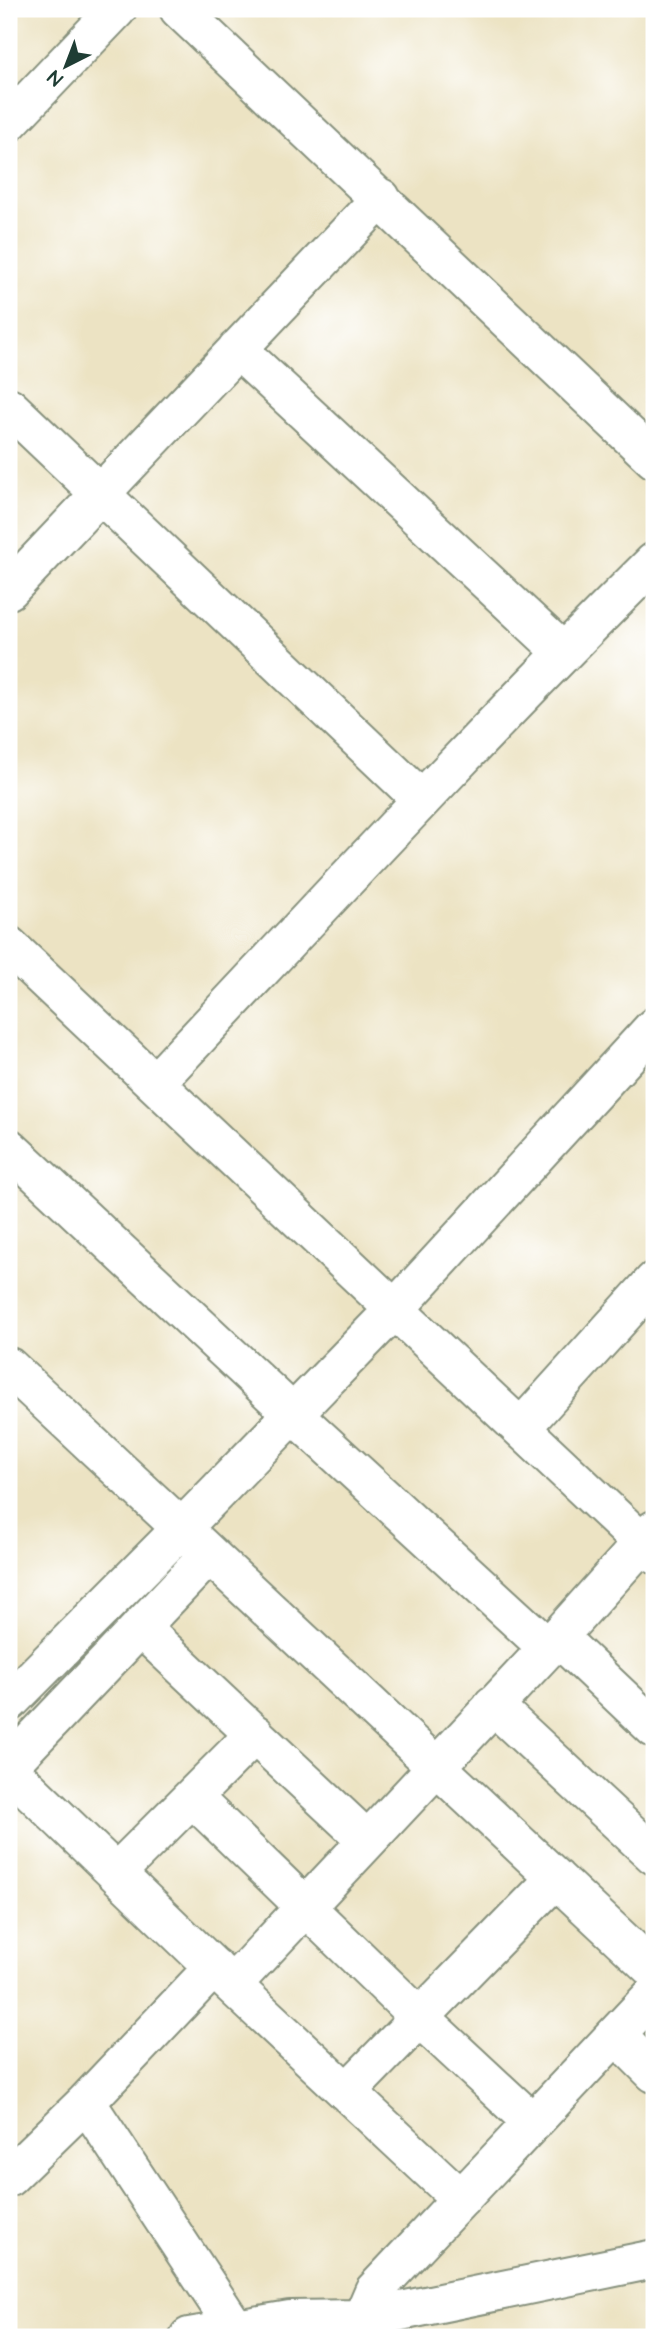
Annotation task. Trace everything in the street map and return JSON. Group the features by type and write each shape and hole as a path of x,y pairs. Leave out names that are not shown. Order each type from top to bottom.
{"street":[{"path":"9,122 117,9"},
{"path":"179,9 654,459"},
{"path":"9,590 380,198"},
{"path":"237,349 563,652"},
{"path":"9,407 421,799"},
{"path":"155,1083 421,799 654,562"},
{"path":"9,946 395,1309 650,1542 305,1907 223,1976 9,2177"},
{"path":"9,1702 395,1309 654,1027"},
{"path":"9,1148 292,1413 654,1728"},
{"path":"522,1427 654,1280"},
{"path":"9,1367 654,1970"},
{"path":"9,1765 209,1556"},
{"path":"140,1628 367,1840"},
{"path":"494,1705 654,1855"},
{"path":"116,1873 255,1734"},
{"path":"9,1770 461,2199"},
{"path":"192,1797 420,2018 533,2123"},
{"path":"347,2092 556,1878"},
{"path":"362,2319 374,2291 654,1994"},
{"path":"616,2035 654,2073"},
{"path":"86,2102 235,2328"},
{"path":"189,2337 290,2320 362,2319 654,2259"}]}
